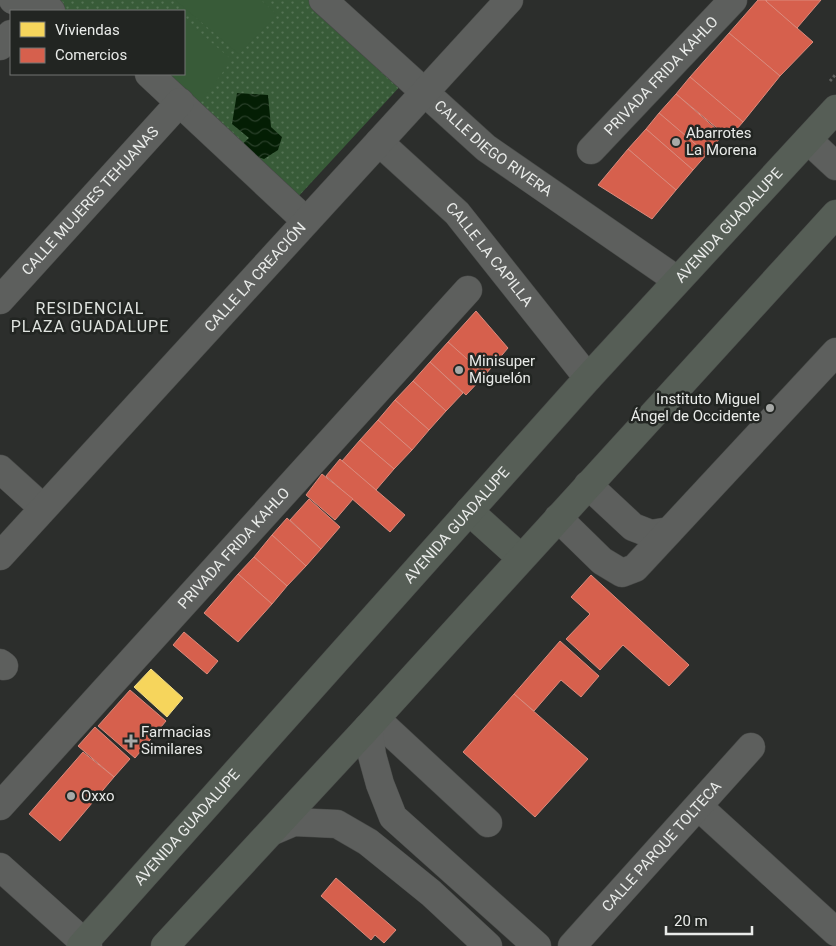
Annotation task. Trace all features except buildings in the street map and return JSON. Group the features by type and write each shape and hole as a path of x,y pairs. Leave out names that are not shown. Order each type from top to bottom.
{"main road":[{"name":"AVENIDA GUADALUPE","path":"84,945 588,378 836,110"},
{"path":"166,946 836,214"},
{"path":"469,511 521,558"}],"street":[{"name":"CALLE DIEGO RIVERA","path":"323,0 486,148 678,280"},
{"name":"CALLE LA CREACIÓN","path":"0,556 509,0"},
{"name":"PRIVADA FRIDA KAHLO","path":"590,150 732,0"},
{"path":"0,46 10,35"},
{"path":"150,75 306,221"},
{"name":"CALLE MUJERES TEHUANAS","path":"0,300 180,102"},
{"path":"808,140 836,166"},
{"name":"CALLE LA CAPILLA","path":"379,142 457,213 588,378"},
{"name":"PRIVADA FRIDA KAHLO","path":"0,806 468,290"},
{"path":"558,518 602,561 622,574 635,568 836,352"},
{"path":"0,469 43,508"},
{"path":"588,485 633,527 652,534 670,531"},
{"path":"372,723 372,755 380,784 393,816 537,946"},
{"path":"372,723 488,823"},
{"name":"CALLE PARQUE TOLTECA","path":"572,946 751,747"},
{"path":"699,807 836,932"},
{"path":"368,842 393,816"},
{"path":"273,831 294,822 337,824 368,842 432,893 488,946"},
{"path":"0,867 84,945"},
{"path":"432,893 452,869"}],"shaded area":[{"path":"43,0 313,0 404,82 297,198 162,75 185,75 185,10 64,10 42,2"},
{"path":"175,0 261,0 277,15 239,54"},
{"path":"185,20 232,60 195,109 159,75 185,75"}],"water":[{"path":"237,93 268,95 271,127 282,137 278,150 264,159 250,154 240,146 249,138 232,124"}],"place":[{"name":"Abarrotes La Morena","path":"676,142"},
{"name":"Minisuper Miguelón","path":"459,370"},
{"name":"Instituto Miguel Ángel de Occidente","path":"770,408"},
{"name":"Farmacias Similares","path":"131,741"},
{"name":"Oxxo","path":"71,796"}],"district":[{"name":"RESIDENCIAL PLAZA GUADALUPE","path":"90,317"}]}
